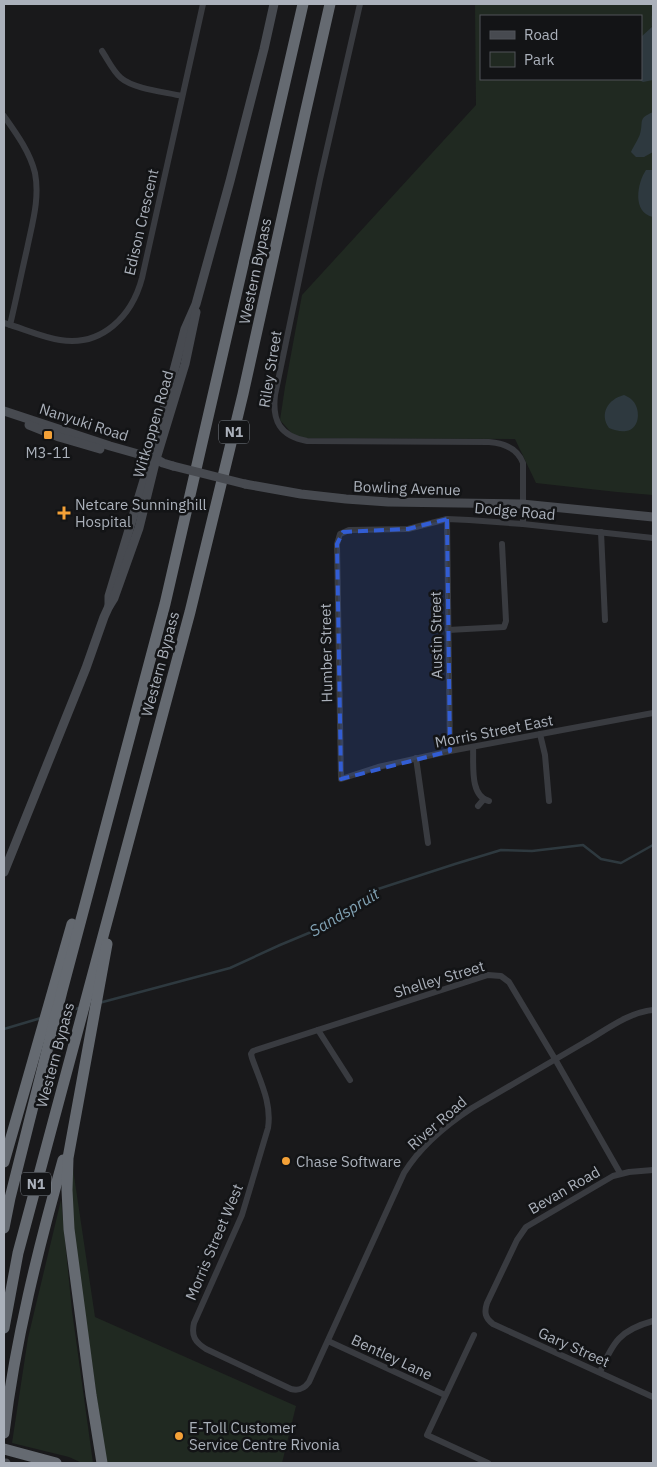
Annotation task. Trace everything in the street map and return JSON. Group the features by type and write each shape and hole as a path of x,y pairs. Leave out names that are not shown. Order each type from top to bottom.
{"highway":[{"name":"Western Bypass","path":"4,1228 43,1046 82,892 101,844 165,604 303,4"},
{"name":"Western Bypass","path":"4,1328 18,1253 76,1041 95,984 124,856 190,612 241,403 330,4"},
{"path":"95,984 89,1042 67,1173 68,1212 88,1377 102,1463"},
{"path":"4,1162 43,1046"},
{"path":"4,1432 14,1366 25,1312 78,1102"},
{"path":"4,1449 56,1463"}],"main road":[{"name":"Witkoppen Road","path":"4,872 8,852 86,668 134,546 185,330 196,304 233,172 274,4"},
{"name":"Nanyuki Road","path":"4,411 155,461"},
{"name":"Nanyuki Road","path":"4,417 59,436 155,461"},
{"name":"Bowling Avenue","path":"155,461 245,484 301,494 397,502 522,504 653,517"}],"street":[{"name":"Edison Crescent","path":"7,324 60,340 72,341 93,337 105,332 122,318 134,299 140,283 203,4"},
{"name":"Riley Street","path":"360,4 320,179 275,395 276,421 289,435 307,441 501,443 515,450 523,463 522,524"},
{"path":"102,51 122,79 147,88 182,96"},
{"path":"4,116 31,160 35,173 36,187 35,210 7,324"},
{"name":"Dodge Road","path":"346,531 408,528 447,519 522,524 653,538"},
{"name":"Austin Street","path":"447,519 450,751"},
{"name":"Humber Street","path":"341,779 337,544 340,534 346,531"},
{"path":"601,532 605,620"},
{"path":"448,630 504,627 506,621 502,544"},
{"name":"Morris Street East","path":"341,779 378,767 416,758 653,713"},
{"path":"540,734 545,756 549,801"},
{"path":"473,747 475,788 486,800 478,806"},
{"path":"416,758 428,843"},
{"name":"Shelley Street","path":"251,1054 318,1030 488,975 501,976 509,982 620,1173"},
{"name":"River Road","path":"194,1323 193,1335 196,1342 200,1345 290,1389 304,1388 309,1382 404,1174 420,1151 459,1116 627,1018 653,1010"},
{"path":"318,1030 350,1080"},
{"name":"Morris Street West","path":"194,1323 242,1215 268,1128 268,1108 251,1054"},
{"name":"Bevan Road","path":"486,1317 487,1303 517,1240 526,1227 620,1173 653,1170"},
{"name":"Gary Street","path":"486,1317 493,1324 653,1397"},
{"path":"600,1372 610,1350 622,1335 636,1327 653,1321"},
{"path":"474,1335 427,1435 488,1463"},
{"name":"Bentley Lane","path":"328,1341 445,1395"}],"highlighted area":[{"path":"447,519 450,751 341,779 337,544 343,532 408,529"}],"green space":[{"path":"475,4 653,4 653,495 536,483 515,439 296,438 280,420 302,295 476,105"},
{"path":"73,1169 95,1317 296,1406 282,1463 106,1463 73,1228 71,1180"},
{"path":"61,1200 72,1311 93,1463 82,1463 69,1457 12,1443 28,1338"}],"shaded area":[{"path":"653,26 653,80 643,82 639,80 642,80 642,36"},
{"path":"653,112 653,152 644,157 636,157 631,152 639,136 642,121"},
{"path":"646,170 653,170 653,217 646,214 639,204 640,182"},
{"path":"624,395 630,398 637,407 637,422 635,426 626,431 609,428 606,423 605,412 614,400"}],"waterway":[{"path":"653,16 653,26"},
{"name":"Sandspruit","path":"99,1003 230,968 328,925 375,890 501,850 532,851 583,845 601,859 621,863 653,845"},
{"name":"Sandspruit","path":"60,1013 79,1008"},
{"name":"Sandspruit","path":"4,1029 41,1018"}],"place":[{"name":"M3-11","path":"48,435"},
{"name":"Netcare Sunninghill Hospital","path":"64,513"},
{"name":"Chase Software","path":"286,1161"},
{"name":"E-Toll Customer Service Centre Rivonia","path":"179,1436"}]}
